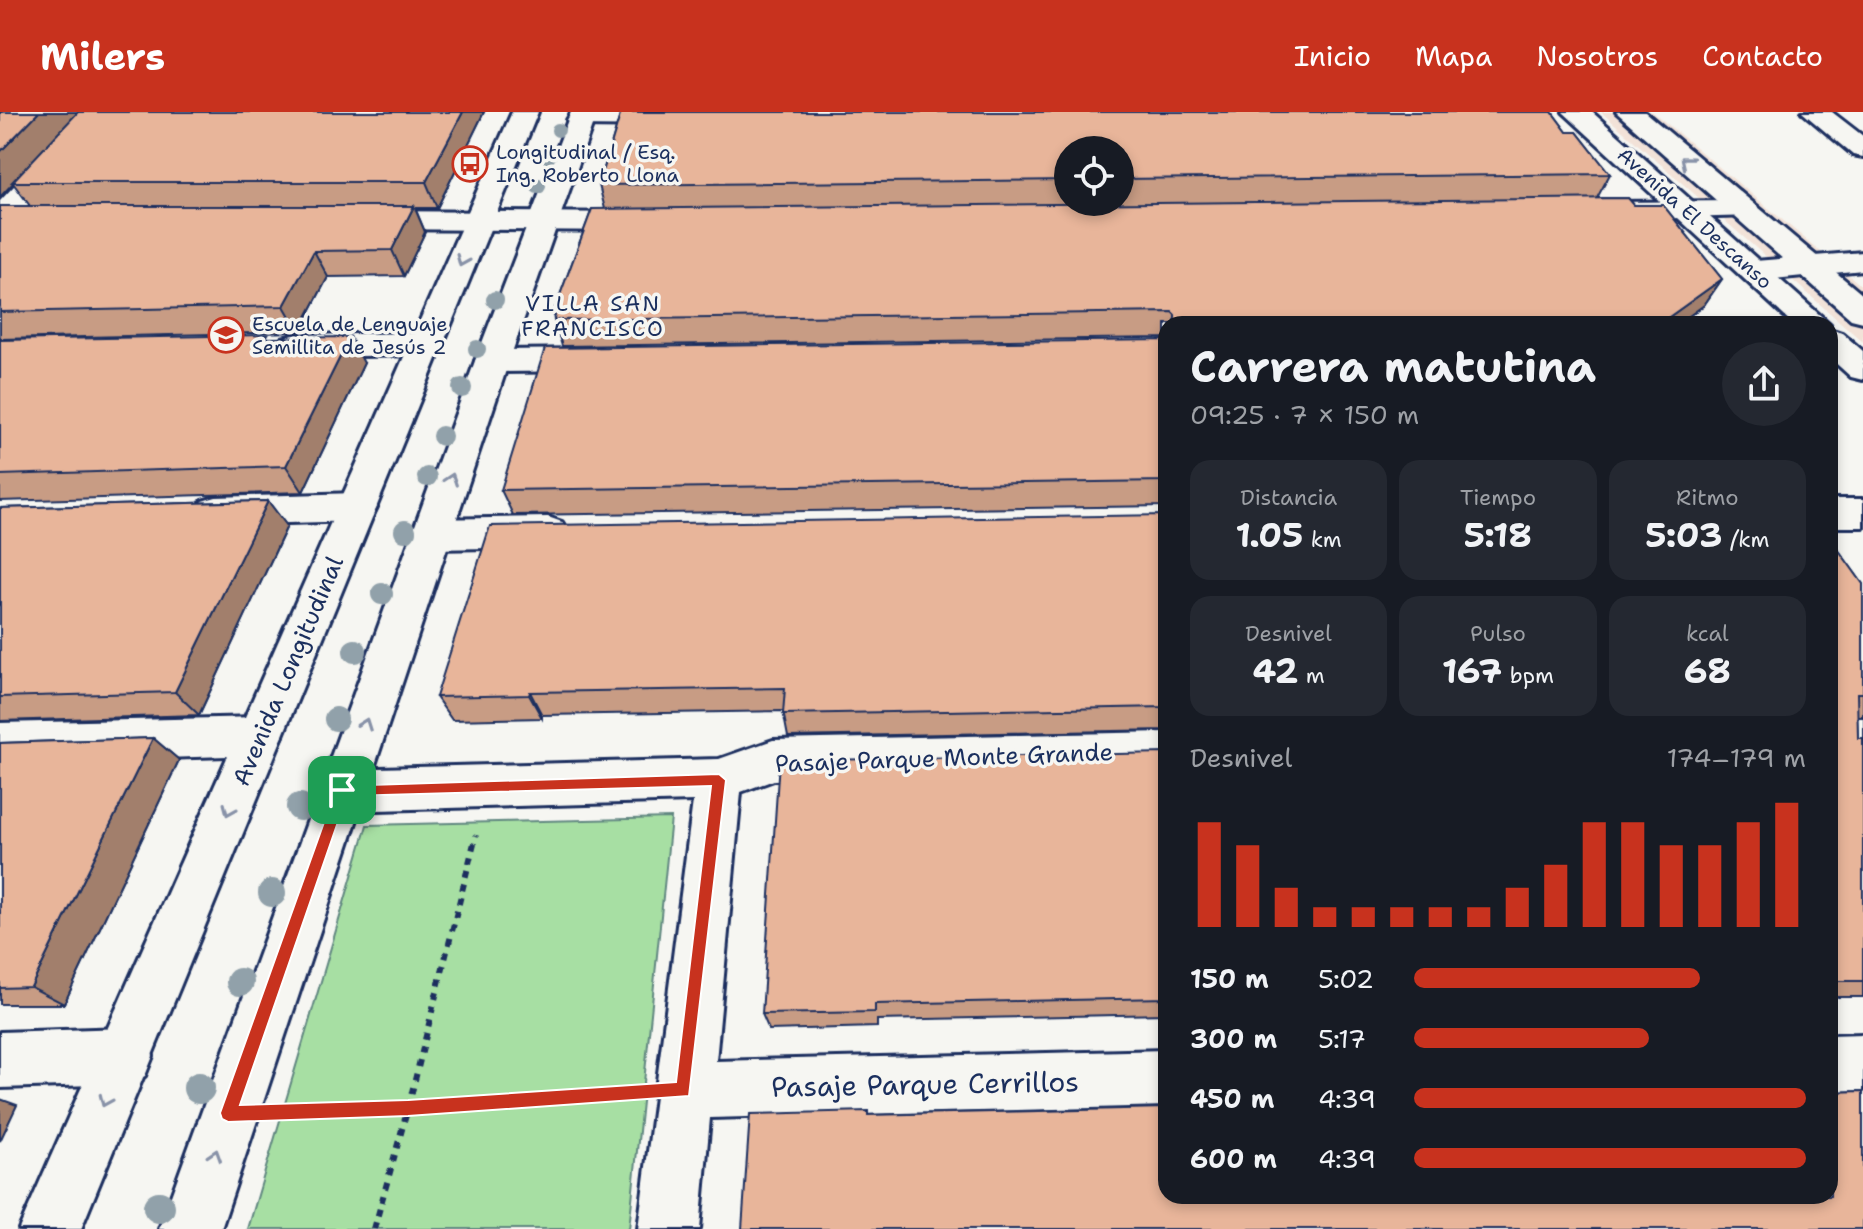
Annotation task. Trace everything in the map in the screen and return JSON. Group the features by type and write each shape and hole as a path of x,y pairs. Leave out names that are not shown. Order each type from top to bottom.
{"street":[{"name":"Avenida Longitudinal","path":"50,1229 525,112"},
{"name":"Avenida El Descanso","path":"1576,112 1803,316"},
{"name":"Avenida El Descanso","path":"1629,112 1863,312"},
{"path":"1815,112 1863,149"},
{"path":"0,220 107,113"},
{"path":"190,1229 492,361 583,116 709,119"},
{"path":"1574,211 1743,210"},
{"path":"0,220 32,220"},
{"path":"335,220 672,222"},
{"path":"1755,271 1863,261"},
{"path":"269,347 427,344"},
{"name":"Avenida El Descanso","path":"1838,347 1863,369"},
{"path":"492,361 625,359"},
{"path":"186,512 358,507"},
{"path":"1838,513 1863,513"},
{"path":"432,534 587,532"},
{"path":"0,743 260,736"},
{"path":"1838,738 1863,737"},
{"name":"Pasaje Parque Monte Grande","path":"342,790 719,780 773,760 1158,752"},
{"path":"669,1229 719,780"},
{"path":"0,1060 125,1056"},
{"path":"1838,1063 1863,1062"},
{"name":"Pasaje Parque Cerrillos","path":"683,1090 1158,1078"}],"path":[{"path":"374,1229 408,1108 488,787"},
{"path":"228,1113 408,1108 683,1090"}],"shaded area":[{"path":"1601,112 1653,112 1863,287 1863,342 1838,320 1838,316 1833,316"}],"green space":[{"path":"671,818 629,1229 248,1229 367,825"}],"building":[{"path":"0,112 39,112 0,152"},
{"path":"78,112 463,112 426,182 12,182"},
{"path":"621,112 1552,112 1567,132 1577,132 1610,174 1134,179 1134,136 1054,136 1054,180 599,185"},
{"path":"1628,198 1634,205 1663,205 1722,279 1670,316 1175,316 1172,312 554,320 553,314 592,209 1054,204 1054,216 1134,216 1134,203"},
{"path":"0,206 414,206 392,250 314,251 284,306 0,312"},
{"path":"268,335 266,338 350,337 286,466 0,475 0,340"},
{"path":"1158,340 1158,481 501,490 545,348"},
{"path":"268,501 175,692 0,697 0,508"},
{"path":"1158,515 1158,707 783,714 785,688 530,692 529,695 436,697 490,526"},
{"path":"1838,549 1863,584 1863,693 1857,693 1858,738 1863,738 1863,981 1838,981"},
{"path":"153,738 31,987 0,988 0,743"},
{"path":"1158,753 1158,998 875,1004 875,1012 762,1014 779,761"},
{"path":"1863,1091 1863,1229 742,1229 750,1114 868,1111 868,1115 1158,1108 1158,1204 1838,1204 1838,1092"}],"place":[{"name":"Longitudinal / Esq. Ing. Roberto Llona","path":"470,164"},
{"name":"Escuela de Lenguaje Semillita de Jesús 2","path":"226,335"}],"district":[{"name":"VILLA SAN FRANCISCO","path":"593,316"}],"route":[{"path":"719,780 683,1090 408,1108 228,1113 342,790 719,780"}]}
